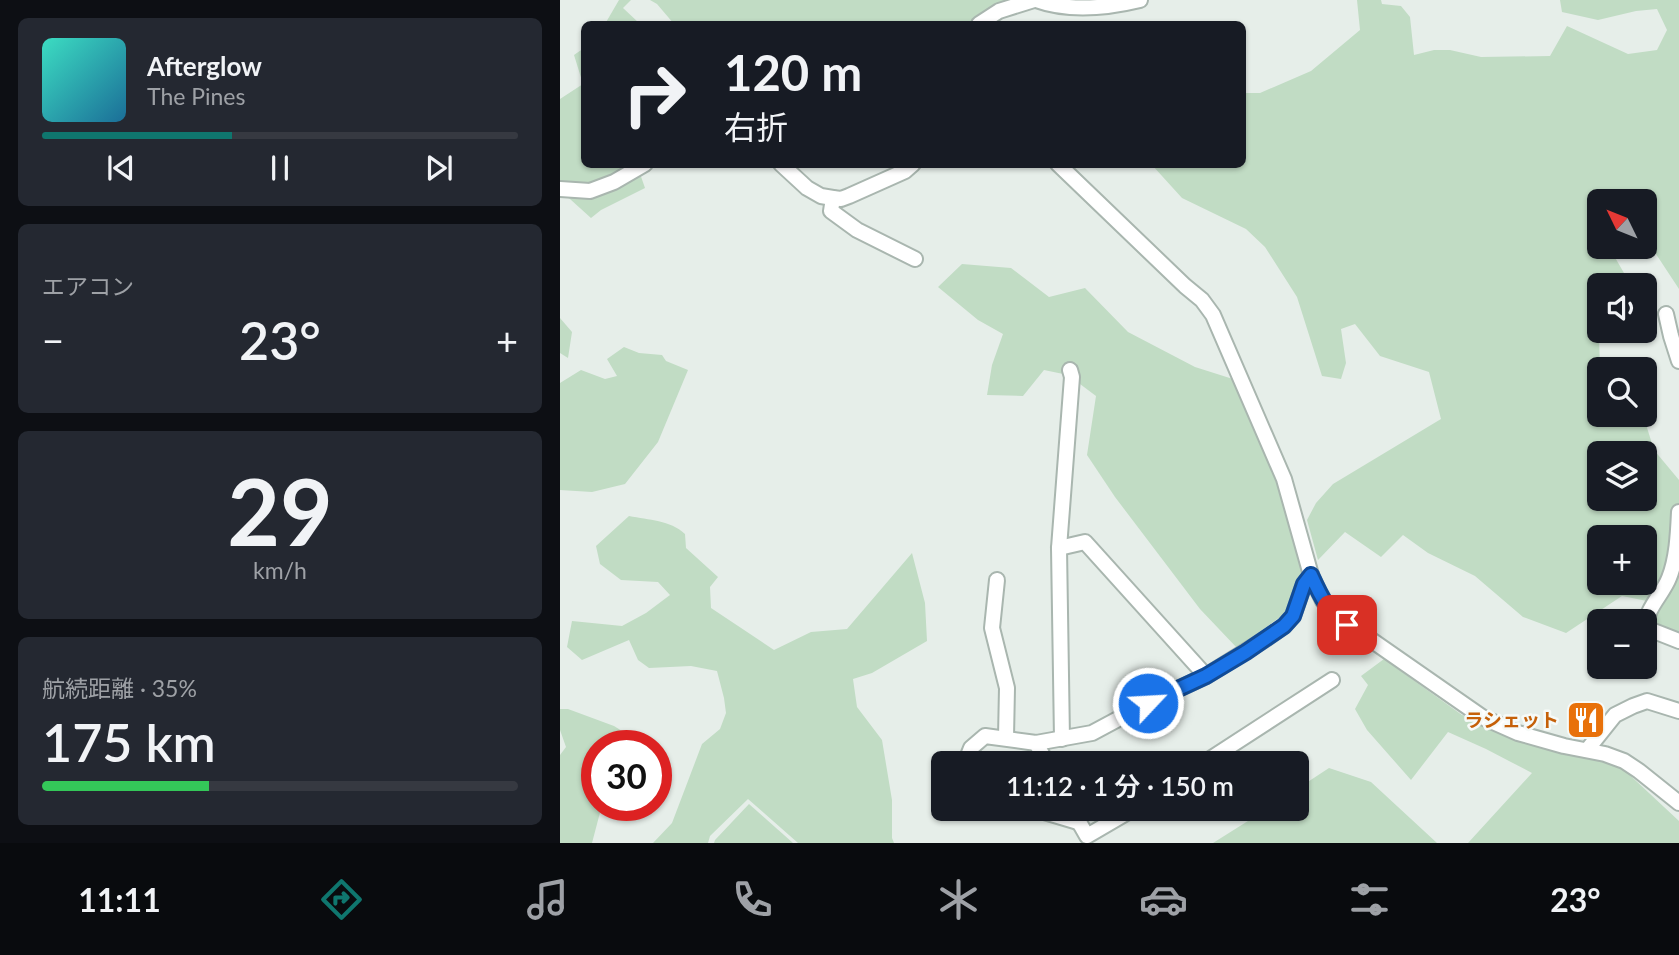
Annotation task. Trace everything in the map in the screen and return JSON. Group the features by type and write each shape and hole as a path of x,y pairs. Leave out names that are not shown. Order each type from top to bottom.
{"street":[{"path":"984,21 999,11 1031,0 1059,7 1110,6 1140,0"},
{"path":"560,189 590,191 614,182 638,168"},
{"path":"784,168 807,188 821,196 841,199 909,168"},
{"path":"1062,168 1202,300 1213,315 1284,479 1311,575 1323,601 1334,614 1482,717 1518,733 1624,761 1679,803"},
{"path":"833,198 831,211 857,230 915,259"},
{"path":"1666,314 1679,361"},
{"path":"1062,739 1059,548 1072,377 1070,370"},
{"path":"1679,512 1678,538 1669,578 1646,619 1646,628 1679,641"},
{"path":"1059,548 1085,542 1206,676"},
{"path":"970,751 985,736 1036,743 1092,733 1206,676 1284,626 1293,616 1304,584 1311,575"},
{"path":"997,580 992,628 1007,688 1006,737"},
{"path":"1223,751 1332,680"},
{"path":"1587,750 1615,715 1633,706 1647,701 1679,711"},
{"path":"1036,743 1040,751"},
{"path":"1078,821 1087,836 1113,821"}],"green space":[{"path":"619,0 631,0 623,8 637,21 607,21"},
{"path":"650,0 1025,0 984,21 671,21"},
{"path":"1357,0 1381,0 1382,4 1401,6 1410,17 1414,55 1434,50 1450,50 1481,57 1550,56 1567,26 1628,54 1657,50 1667,30 1657,9 1598,20 1562,12 1560,0 1679,0 1679,289 1657,256 1657,189 1587,189 1587,259 1616,259 1624,273 1587,273 1587,343 1599,343 1600,357 1587,357 1587,427 1647,427 1651,441 1587,441 1587,511 1657,511 1657,454 1679,480 1679,635 1657,627 1657,612 1662,604 1622,596 1602,609 1587,609 1587,619 1566,633 1523,617 1475,576 1428,553 1403,535 1381,557 1345,532 1318,560 1307,520 1316,503 1333,484 1441,419 1429,372 1380,356 1355,324 1341,329 1346,363 1341,379 1322,376 1297,297 1265,247 1246,229 1182,198 1155,168 1246,168 1246,93 1260,93 1311,71 1360,30"},
{"path":"581,50 581,78 574,55"},
{"path":"581,85 581,168 638,168 645,188 601,210 591,218 560,190 560,99"},
{"path":"962,264 1011,268 1049,297 1085,288 1128,332 1195,367 1236,380 1278,487 1303,570 1290,610 1237,648 1200,609 1115,497 1087,455 1096,396 1068,375 1044,370 1023,396 987,395 992,365 1003,334 978,320 938,287"},
{"path":"560,318 572,332 568,358 560,353"},
{"path":"624,347 639,353 662,355 666,361 688,370 658,442 625,484 592,492 560,490 560,383 581,370 605,379 617,376 607,359"},
{"path":"629,516 666,523 685,534 686,548 718,577 710,587 711,608 774,650 811,632 847,629 912,553 925,603 927,641 872,673 853,679 857,707 882,740 892,800 894,843 798,843 748,799 710,836 708,843 653,843 672,823 702,744 720,729 726,713 717,671 691,666 649,668 638,660 629,640 582,660 567,647 572,621 622,626 646,613 670,595 658,582 621,580 600,564 596,546"},
{"path":"1384,659 1462,715 1518,729 1619,765 1679,821 1679,843 1468,843 1532,773 1448,732 1411,780 1367,730 1355,709 1368,685 1361,676"},
{"path":"560,709 568,709 620,730 581,730 581,821 598,821 592,843 560,843 560,755 566,747 560,730"},
{"path":"1329,768 1371,782 1437,843 1213,843 1248,821 1309,821 1309,781"},
{"path":"749,804 793,843 714,843"}],"place":[{"name":"ラシェット","path":"1586,720"}],"route":[{"path":"1148,703 1206,676 1284,626 1293,616 1304,584 1311,575 1323,601 1347,625"}]}
